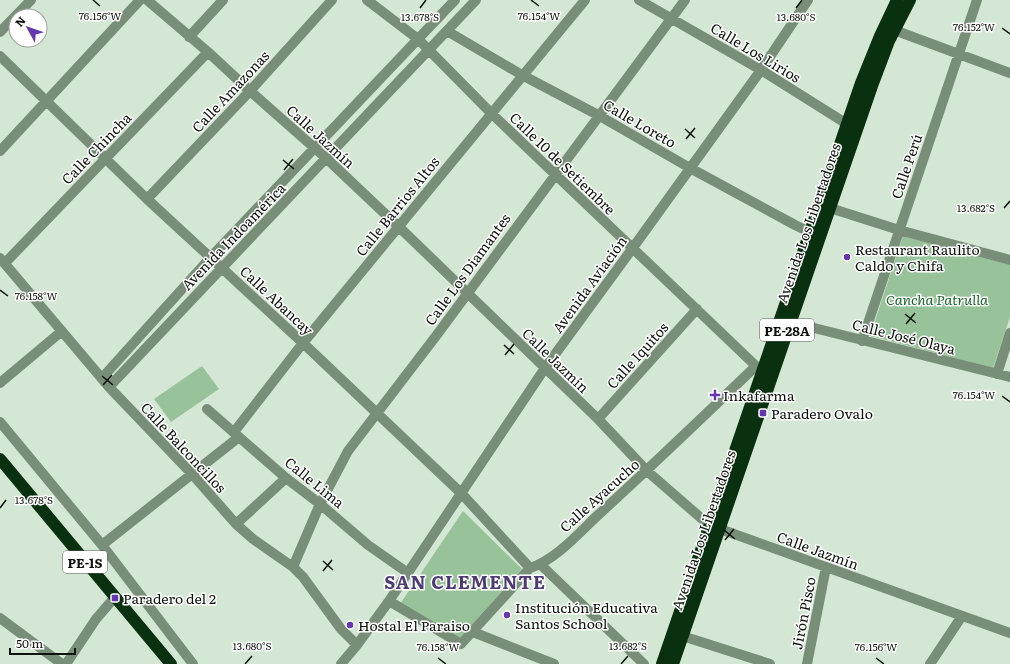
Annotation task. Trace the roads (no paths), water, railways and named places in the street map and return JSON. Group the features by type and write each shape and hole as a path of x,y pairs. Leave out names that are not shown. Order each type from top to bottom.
{"highway":[{"name":"Avenida Los Libertadores","path":"764,368 790,322 815,234 830,208 852,126 877,43 897,0"},
{"name":"Avenida Los Libertadores","path":"673,664 678,634 714,527 764,368 815,234 852,126 872,86 894,30 910,0"},
{"name":"PE-1S","path":"0,459 171,664"},
{"name":"Avenida Los Libertadores","path":"662,664 678,634"}],"street":[{"path":"0,32 31,0"},
{"path":"0,151 140,0"},
{"name":"Calle Jazmín","path":"147,0 208,52 326,158 399,226 466,293 598,418 647,471 714,527 1010,633"},
{"path":"189,37 223,0"},
{"name":"Calle Amazonas","path":"147,199 250,91 332,0"},
{"name":"Calle 10 de Setiembre","path":"367,0 418,39 491,113 632,249 764,368"},
{"name":"Avenida Indoamérica","path":"102,378 211,257 455,0"},
{"name":"Avenida Indoamérica","path":"109,387 476,0"},
{"name":"Calle Barrios Altos","path":"102,545 192,474 236,434 303,343 585,0"},
{"name":"Calle Los Lirios","path":"640,0 761,70 852,126"},
{"name":"Calle Los Diamantes","path":"293,567 320,504 348,451 436,336 466,293 685,0"},
{"name":"Avenida Aviación","path":"344,663 389,601 545,368 761,70 808,0"},
{"name":"Calle Perú","path":"862,341 977,0"},
{"path":"894,30 1010,72"},
{"name":"Calle Loreto","path":"446,31 690,168 815,234"},
{"name":"Calle Chincha","path":"3,260 105,159 208,52"},
{"name":"Calle Abancay","path":"0,56 147,199 378,413 461,493 530,568"},
{"path":"830,208 899,230 1010,260"},
{"name":"Calle Balconcillos","path":"3,260 109,387 192,474 236,524 252,539 293,567 312,589 341,629 357,645"},
{"name":"Calle Iquitos","path":"598,418 697,309"},
{"name":"Calle José Olaya","path":"790,322 1010,377"},
{"path":"0,383 62,331"},
{"path":"997,374 1010,333"},
{"name":"Calle Ayacucho","path":"530,568 541,565 764,368"},
{"name":"Calle Lima","path":"207,409 286,478 320,504 368,545 408,573"},
{"path":"0,422 102,545 193,664"},
{"path":"236,524 286,478"},
{"path":"541,565 644,664"},
{"name":"Jirón Pisco","path":"807,664 826,567"},
{"path":"389,601 461,644 530,568"},
{"path":"66,664 96,619 115,597"},
{"path":"930,664 962,616"},
{"path":"0,618 62,664"},
{"path":"472,632 554,664"},
{"path":"678,634 770,664"}],"place":[{"name":"Restaurant Raulito Caldo y Chifa","path":"847,257"},
{"name":"Inkafarma","path":"715,395"},
{"name":"Paradero Ovalo","path":"763,413"},
{"name":"Paradero del 2","path":"115,598"},
{"name":"Institución Educativa Santos School","path":"507,615"},
{"name":"Hostal El Paraiso","path":"350,625"}],"district":[{"name":"SAN CLEMENTE","path":"465,581"}],"park label":[{"name":"Cancha Patrulla","path":"937,299"}]}
